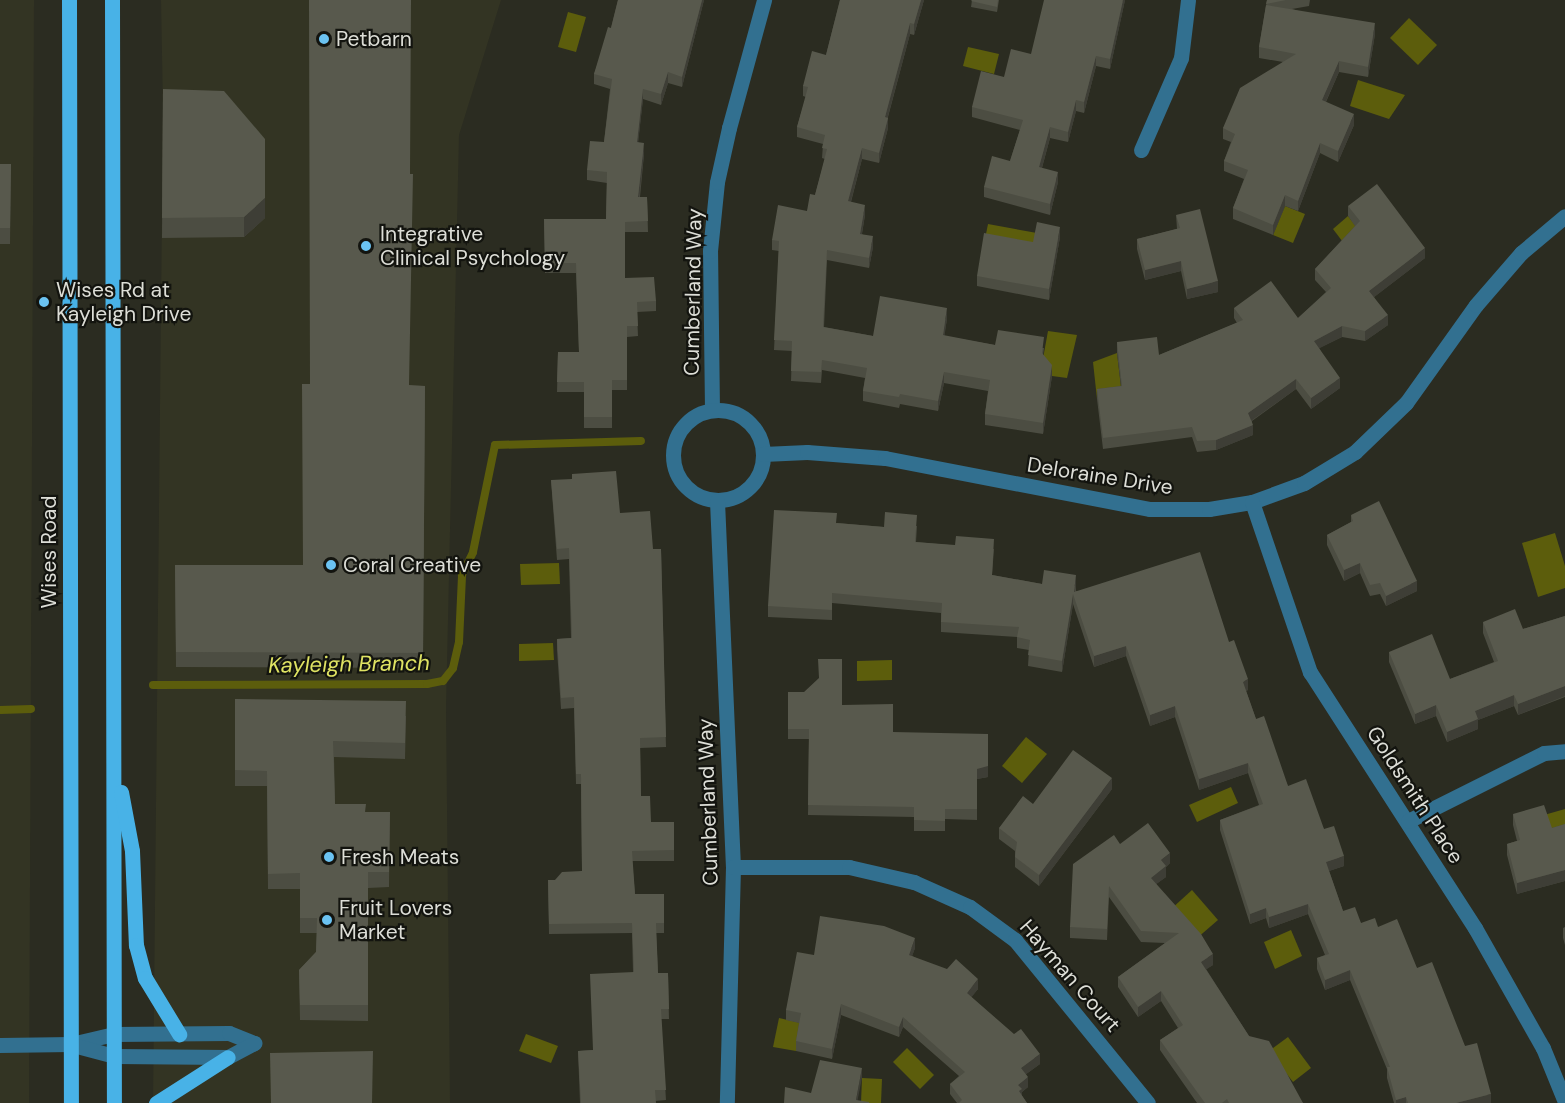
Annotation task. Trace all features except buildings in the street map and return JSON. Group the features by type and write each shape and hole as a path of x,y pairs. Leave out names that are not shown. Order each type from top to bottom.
{"main road":[{"name":"Wises Road","path":"69,0 70,1103"},
{"path":"112,0 114,1103"},
{"path":"114,757 132,851 136,945 145,978 179,1034"},
{"path":"156,1103 228,1057"}],"street":[{"name":"Cumberland Way","path":"712,410 710,251 717,182 764,0"},
{"path":"1141,150 1181,58 1188,0"},
{"name":"Deloraine Drive","path":"763,454 807,452 885,458 1150,509 1209,509 1252,502 1304,483 1355,452 1406,403 1476,305 1521,253 1565,216"},
{"path":"712,410 727,411 741,416 752,426 760,439 763,454 761,468 755,482 738,495 717,501 702,498 689,490 679,479 674,465 673,450 677,435 686,423 698,414 712,410"},
{"name":"Cumberland Way","path":"717,501 733,867 727,1103"},
{"name":"Goldsmith Place","path":"1252,502 1310,672 1475,928 1543,1048 1565,1102"},
{"path":"1408,821 1544,753 1565,751"},
{"name":"Hayman Court","path":"733,867 849,867 914,882 970,908 1015,940 1148,1103"},
{"path":"0,1045 71,1044 114,1034 229,1033 254,1043 228,1057 114,1056 71,1044"}],"shaded area":[{"path":"0,0 34,0 29,1103 0,1103"},
{"path":"161,0 501,0 459,135 446,707 450,1103 153,1103 163,109"},
{"path":"568,12 586,17 576,52 558,47"},
{"path":"1409,18 1437,45 1418,65 1390,38"},
{"path":"968,47 999,54 994,74 963,66"},
{"path":"1358,80 1405,95 1389,119 1350,106"},
{"path":"1285,206 1305,214 1293,243 1273,235"},
{"path":"1348,216 1371,246 1355,258 1333,229"},
{"path":"988,224 1037,233 1033,253 984,244"},
{"path":"1048,331 1077,335 1067,378 1052,376 1042,364"},
{"path":"1117,353 1122,396 1097,399 1093,362"},
{"path":"1555,533 1565,566 1565,588 1538,597 1522,543"},
{"path":"559,563 560,584 521,585 520,564"},
{"path":"553,643 554,660 519,661 519,644"},
{"path":"892,660 892,680 857,681 857,661"},
{"path":"1026,737 1047,754 1022,783 1002,766"},
{"path":"1231,787 1238,803 1197,822 1189,805"},
{"path":"1565,809 1565,834 1552,838 1544,815"},
{"path":"1192,890 1218,920 1196,939 1170,910"},
{"path":"1291,930 1302,956 1275,969 1264,942"},
{"path":"779,1018 801,1023 796,1051 773,1047"},
{"path":"526,1034 558,1046 551,1063 519,1051"},
{"path":"1288,1037 1311,1068 1293,1082 1269,1051"},
{"path":"907,1048 934,1075 920,1089 893,1062"},
{"path":"862,1078 882,1079 881,1103 861,1103"}],"waterway":[{"name":"Kayleigh Branch","path":"153,685 427,684 443,681 453,668 459,642 462,575 473,552 495,445 641,441"},
{"name":"Kayleigh Branch","path":"0,710 31,709"}],"place":[{"name":"Petbarn","path":"324,39"},
{"name":"Integrative Clinical Psychology","path":"366,246"},
{"name":"Wises Rd at Kayleigh Drive","path":"44,302"},
{"name":"Coral Creative","path":"331,565"},
{"name":"Fresh Meats","path":"329,857"},
{"name":"Fruit Lovers Market","path":"327,920"}]}
